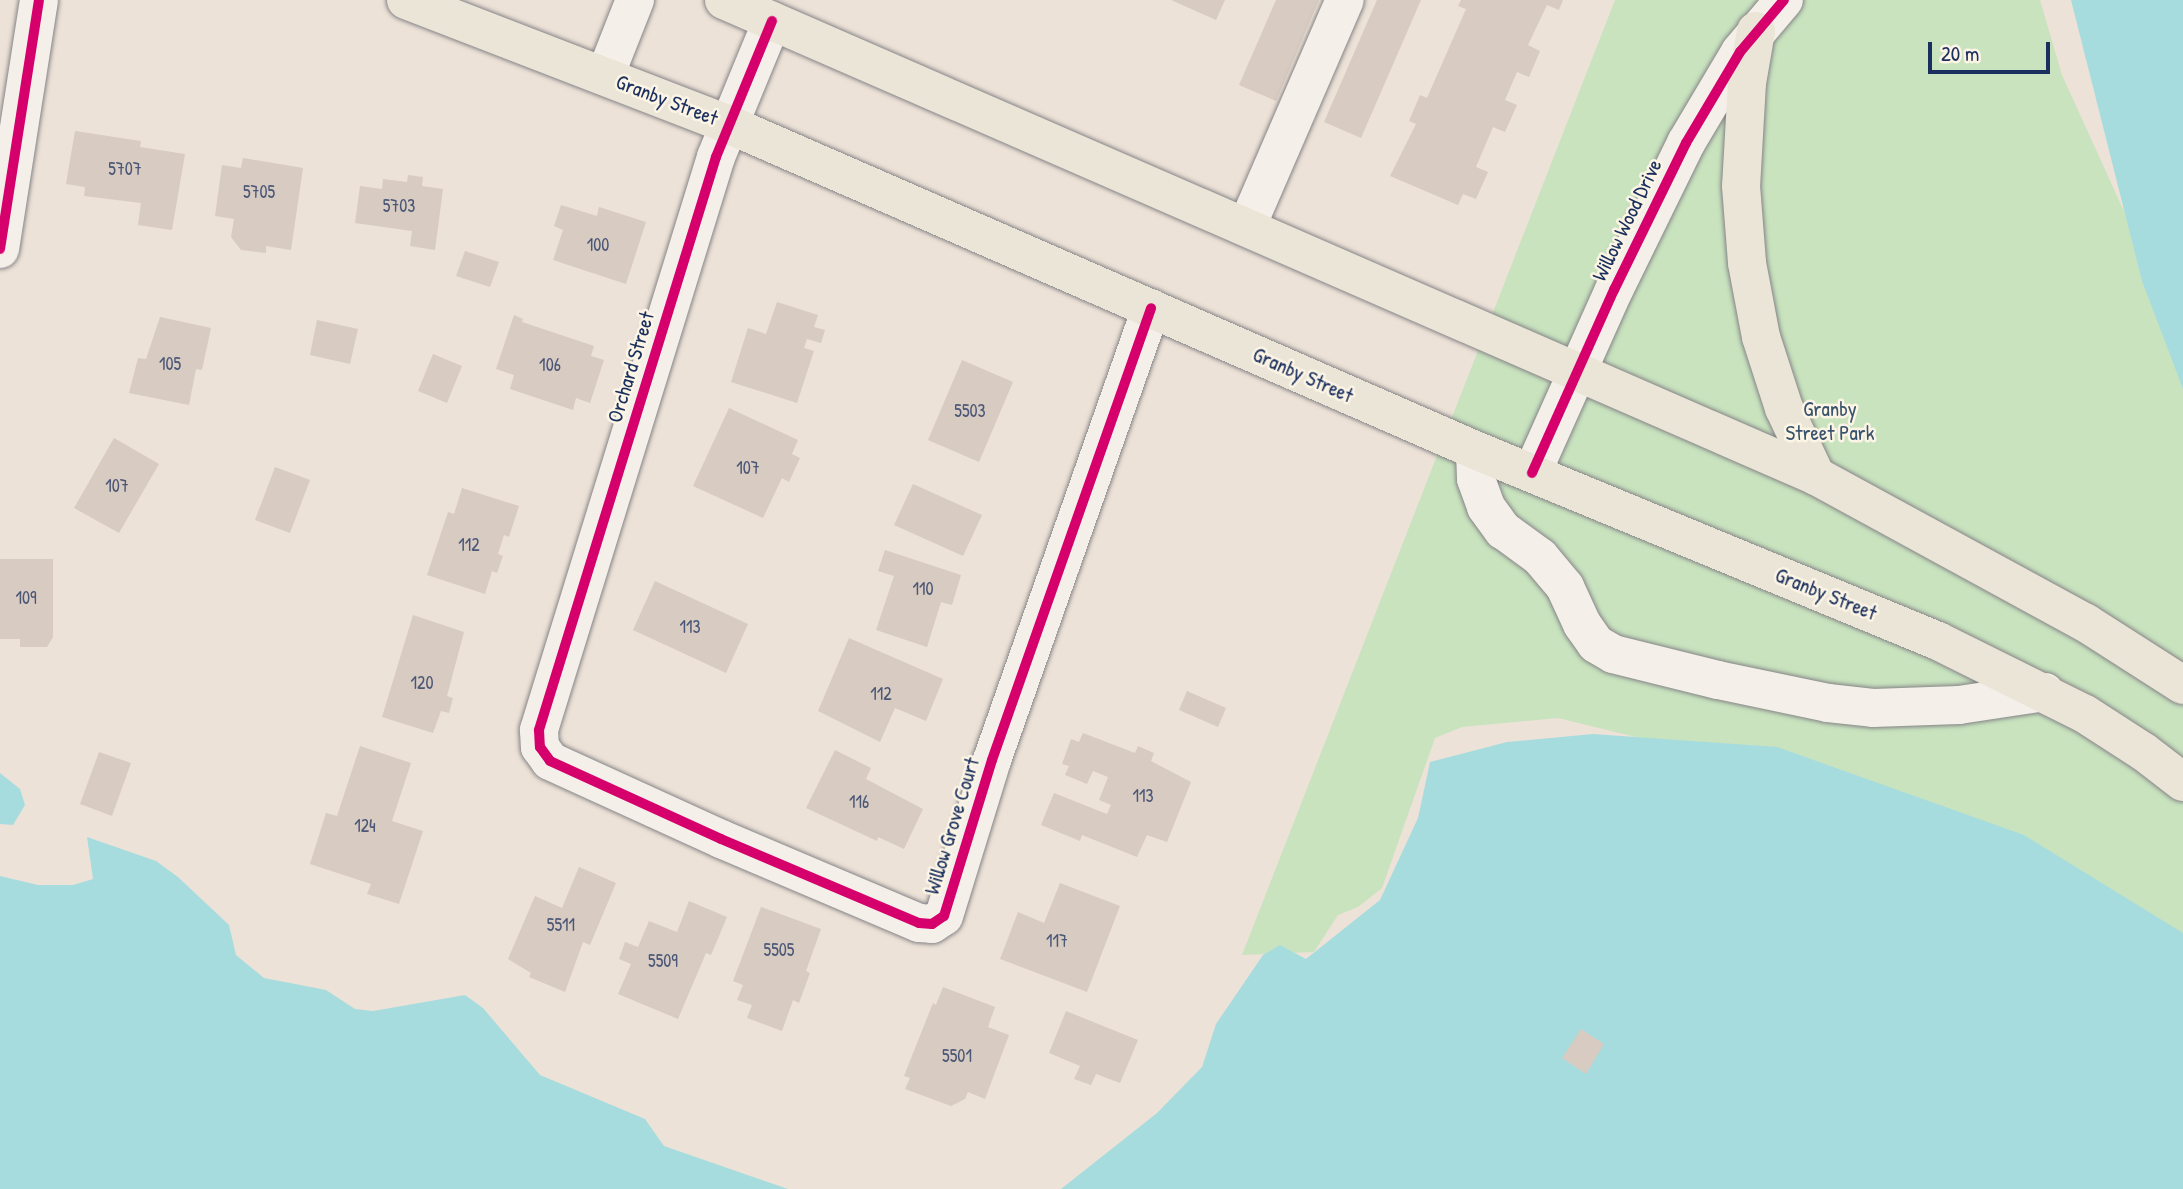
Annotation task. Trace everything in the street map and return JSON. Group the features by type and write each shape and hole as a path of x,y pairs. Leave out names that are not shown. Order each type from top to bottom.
{"main road":[{"name":"Granby Street","path":"405,0 730,125 1475,450 1938,640 2085,714 2174,776"},
{"path":"724,0 1816,476 2087,623 2183,685"},
{"path":"1756,31 1747,83 1741,186 1746,263 1761,337 1784,408 1816,476"}],"street":[{"path":"0,249 39,0"},
{"path":"605,76 635,0"},
{"path":"1247,226 1345,0"},
{"name":"Willow Wood Drive","path":"1532,473 1686,143 1740,52 1784,0"},
{"name":"Orchard Street","path":"539,730 716,157 772,21"},
{"name":"Willow Grove Court","path":"539,730 540,747 550,761 720,839 919,923 932,924 944,916 996,747 1151,308"},
{"path":"1475,450 1476,479 1486,507 1503,530 1540,557 1565,587 1582,624 1596,644 1613,654 1828,703 1873,708 1959,705 2045,692"}],"green space":[{"name":"Granby Street Park","path":"1615,0 2040,0 2062,75 2183,341 2183,1010 1808,779 1558,718 1462,727 1435,738 1382,888 1358,907 1338,915 1314,952 1242,955"}],"water":[{"path":"2071,0 2183,0 2183,389 2142,281"},
{"path":"1593,734 1777,747 2024,835 2183,933 2183,1189 1061,1189 1157,1113 1202,1067 1216,1024 1263,955 1280,945 1306,959 1380,900 1418,818 1430,762 1507,742"},
{"path":"0,773 20,789 25,805 13,825 0,824"},
{"path":"87,837 156,861 178,877 229,925 236,955 264,978 326,990 355,1009 373,1011 465,995 483,1008 540,1075 645,1119 664,1146 788,1189 0,1189 0,876 38,885 73,885 93,879"}],"building":[{"path":"1171,0 1225,0 1216,20"},
{"path":"1276,0 1319,0 1276,101 1239,85"},
{"path":"1377,0 1421,0 1361,138 1324,122"},
{"path":"1461,0 1563,0 1559,10 1547,5 1528,45 1540,51 1529,77 1517,72 1505,100 1517,105 1505,132 1493,127 1476,167 1488,172 1476,199 1463,194 1458,205 1390,176 1416,124 1409,121 1420,95 1427,98 1466,9 1458,6"},
{"path":"75,131 141,141 140,147 185,154 172,230 138,225 141,203 84,196 85,187 66,184"},
{"path":"243,158 303,168 291,250 266,246 266,253 241,250 231,237 234,219 215,216 222,165 241,168"},
{"path":"408,175 423,177 422,186 443,189 435,250 410,246 412,231 355,223 360,186 382,189 383,179 407,182"},
{"path":"561,205 597,216 599,207 646,222 626,284 553,260 563,230 554,226"},
{"path":"465,251 499,262 490,287 456,276"},
{"path":"777,302 818,315 814,327 825,330 821,343 807,339 804,348 814,351 797,403 731,382 748,328 766,334"},
{"path":"514,315 523,319 522,322 594,346 591,356 604,360 590,403 576,398 573,410 510,389 514,375 496,369"},
{"path":"160,317 211,328 202,370 196,369 189,405 129,393 138,358 146,359"},
{"path":"317,320 358,329 350,364 310,355"},
{"path":"433,354 462,366 447,403 418,391"},
{"path":"962,360 1013,382 979,462 928,440"},
{"path":"729,408 798,440 792,454 800,458 789,482 782,478 763,518 693,486"},
{"path":"114,438 159,464 119,533 74,508"},
{"path":"275,467 310,480 290,533 255,520"},
{"path":"913,484 982,515 963,556 894,525"},
{"path":"462,488 519,506 509,537 504,535 498,554 503,556 497,573 492,571 485,594 427,575 448,512 454,514"},
{"path":"885,550 961,575 952,605 941,602 927,647 876,630 894,576 878,571"},
{"path":"0,559 53,559 53,637 47,647 20,647 20,639 0,639"},
{"path":"655,581 748,624 726,673 633,630"},
{"path":"413,615 464,632 447,696 453,698 449,713 441,711 433,733 382,717"},
{"path":"849,638 943,679 926,721 895,708 880,742 818,711"},
{"path":"1187,691 1226,708 1218,727 1179,710"},
{"path":"1083,733 1135,753 1138,746 1154,753 1151,761 1191,782 1167,842 1147,835 1137,857 1082,835 1080,841 1041,825 1054,793 1107,814 1111,805 1099,800 1108,777 1093,771 1087,784 1065,775 1069,766 1062,764 1071,739 1079,742"},
{"path":"360,746 411,763 392,821 423,831 399,904 367,894 371,884 310,864 326,813 337,816"},
{"path":"835,750 871,768 866,779 923,809 904,849 878,837 877,841 806,808"},
{"path":"99,752 131,763 112,816 80,804"},
{"path":"579,867 616,883 590,945 583,942 565,992 529,977 531,973 508,959 535,896 562,908"},
{"path":"1060,883 1120,906 1087,992 1000,959 1018,912 1044,923"},
{"path":"689,901 727,917 711,955 706,953 678,1019 618,994 631,964 619,959 625,942 638,947 649,921 677,932"},
{"path":"761,907 821,929 806,971 810,973 799,1003 793,1000 782,1031 747,1018 752,1005 737,1000 743,985 733,981"},
{"path":"943,987 995,1007 988,1027 1009,1035 985,1099 968,1092 965,1099 951,1106 905,1089 910,1078 904,1076 933,1003 936,1005"},
{"path":"1066,1011 1138,1040 1120,1083 1096,1074 1091,1085 1074,1079 1080,1066 1049,1053"},
{"path":"1581,1029 1604,1044 1586,1074 1562,1058"}],"cycle path":[{"path":"0,249 39,0"},
{"path":"1532,473 1614,290 1686,143 1740,52 1784,0"},
{"path":"772,21 716,157 539,730 540,747 550,761 721,839 919,923 932,924 944,916 992,760 1151,308"}]}
